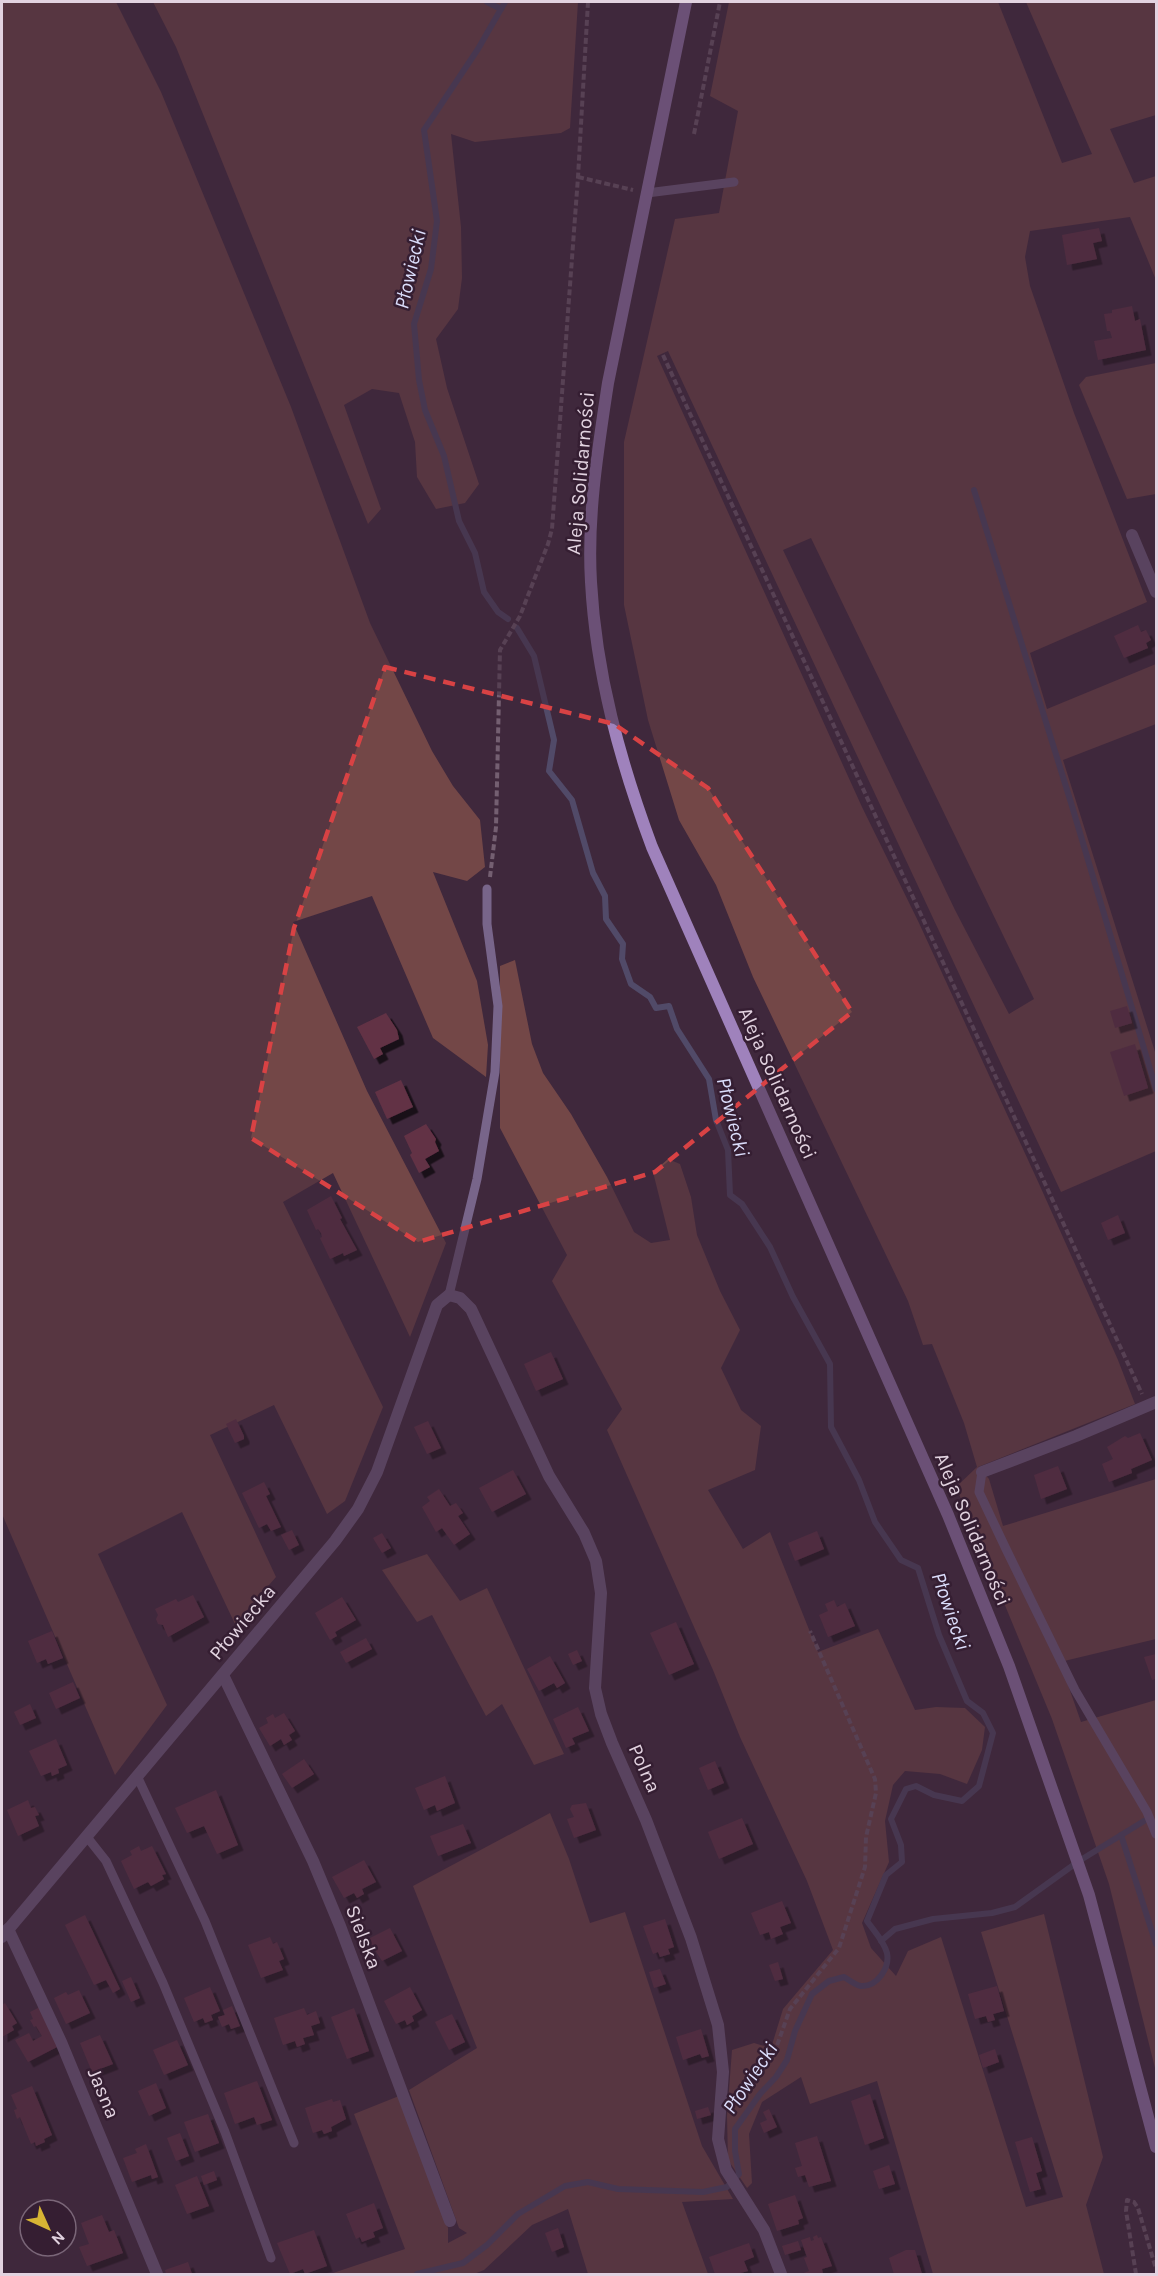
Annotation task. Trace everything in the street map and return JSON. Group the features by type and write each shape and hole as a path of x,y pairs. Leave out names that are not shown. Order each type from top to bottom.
{"main road":[{"name":"Aleja Solidarności","path":"686,2 608,384 592,507 591,581 600,666 612,725 629,786 652,847 948,1515 1009,1666 1089,1895 1156,2147"}],"street":[{"path":"1131,535 1156,592"},
{"name":"Płowiecka","path":"5,1933 138,1778 335,1541 358,1509 377,1472 437,1305 449,1295"},
{"name":"Polna","path":"449,1295 460,1298 471,1309 549,1476 584,1533 596,1561 601,1593 595,1688 601,1714 664,1864 715,2014 722,2050 722,2108 718,2139 726,2170 764,2230 781,2274"},
{"path":"982,1472 1152,1404"},
{"name":"Sielska","path":"222,1675 313,1861 340,1926 450,2221"},
{"name":"Jasna","path":"5,1933 62,2042 157,2274"}],"lane":[{"path":"647,193 734,182"},
{"path":"449,1295 477,1179 495,1072 498,1006 487,924 487,889"},
{"path":"982,1472 979,1492 1006,1549 1075,1690 1147,1812 1156,1834"},
{"path":"138,1778 205,1921 294,2143"},
{"path":"87,1837 106,1861 163,1983 225,2132 271,2258"}],"path":[{"path":"487,889 494,858 496,827 500,650 520,616 549,544 552,529 578,177 588,2"},
{"path":"694,134 720,2"},
{"path":"578,177 647,193"},
{"path":"663,355 1152,1404"},
{"path":"722,2108 775,2051 790,2009 839,1948 865,1867 866,1837 876,1793 875,1779 810,1631"},
{"path":"1136,2274 1126,2211 1127,2200 1134,2202 1138,2208 1156,2269"}],"highlighted area":[{"path":"385,667 614,724 708,788 852,1012 655,1172 418,1242 251,1138 294,928"}],"shaded area":[{"path":"2,2 116,2 161,92 291,407 370,623 432,751 453,786 480,820 485,867 467,881 433,872 477,981 488,1045 486,1077 433,1038 372,896 293,922 367,1091 446,1243 410,1337 333,1173 283,1202 383,1407 345,1501 327,1514 274,1405 210,1435 276,1577 235,1624 182,1512 98,1554 167,1705 115,1775 2,1514"},
{"path":"153,2 578,2 570,128 561,133 475,142 451,134 461,227 462,278 458,309 436,339 447,388 479,484 465,503 436,509 417,477 415,442 399,393 372,389 344,405 381,509 368,524 176,47"},
{"path":"729,2 998,2 1062,163 1092,154 1026,2 1156,2 1156,115 1110,129 1134,183 1156,176 1156,280 1130,217 1030,231 1025,257 1030,286 1074,413 1147,602 1030,653 1047,709 1156,664 1156,724 1063,760 1156,1055 1156,1151 1061,1192 668,351 657,356 862,807 919,923 1040,1186 1118,1360 1135,1404 978,1467 989,1479 1003,1526 1156,1479 1156,1639 1060,1662 1081,1722 1156,1700 1156,2072 1109,1884 1052,1719 956,1487 977,1467 964,1423 932,1344 923,1345 908,1301 753,977 716,885 679,820 648,720 624,605 624,442 675,219 719,213 738,111 710,96","holes":["811,538 1034,999 1009,1014 955,910 783,550"]},
{"path":"1156,363 1156,494 1127,499 1079,385 1086,377"},
{"path":"515,960 532,1044 543,1073 571,1114 607,1177 634,1232 651,1243 670,1240 653,1172 668,1159 680,1164 691,1197 697,1235 720,1291 740,1330 721,1368 741,1410 761,1426 755,1470 708,1490 743,1549 770,1532 818,1652 878,1629 915,1710 936,1707 965,1708 985,1727 982,1750 967,1784 940,1774 905,1771 893,1785 885,1821 889,1862 862,1923 871,1948 896,1976 908,1951 941,1937 1026,2207 1063,2197 981,1932 1044,1914 1103,2157 1086,2205 1104,2274 933,2274 877,2081 810,2104 801,2077 762,2102 749,2134 752,2183 747,2188 728,2160 727,2116 732,2050 754,2043 771,2048 783,2009 833,1950 807,1881 740,1737 713,1670 607,1430 622,1409 552,1281 567,1255 500,1128 500,966"},
{"path":"427,1554 460,1601 487,1588 564,1754 534,1765 502,1704 486,1716 432,1615 417,1622 382,1570"},
{"path":"550,1813 569,1859 590,1923 625,1912 702,2146 733,2199 682,2202 708,2274 588,2274 568,2209 532,2225 484,2270 474,2274 330,2274 405,2249 354,2114 399,2096 448,2228 448,2243 467,2233 459,2228 409,2090 477,2048 413,1886"}],"building":[{"path":"1099,228 1102,241 1093,243 1097,259 1067,265 1062,235"},
{"path":"1132,306 1135,321 1140,319 1146,350 1098,360 1094,341 1112,338 1110,331 1107,331 1104,314"},
{"path":"1138,625 1141,632 1146,630 1151,640 1146,643 1148,648 1124,658 1114,636"},
{"path":"1127,1006 1132,1023 1115,1028 1110,1011"},
{"path":"386,1013 397,1030 399,1039 380,1048 383,1054 374,1059 357,1027"},
{"path":"1135,1044 1148,1088 1124,1096 1110,1052"},
{"path":"401,1080 413,1107 387,1119 375,1092"},
{"path":"426,1124 436,1139 439,1151 425,1159 430,1167 419,1173 404,1136"},
{"path":"331,1196 342,1218 340,1219 357,1250 330,1259 320,1238 321,1233 318,1229 316,1230 307,1210"},
{"path":"1118,1215 1125,1233 1108,1240 1101,1223"},
{"path":"551,1352 563,1379 536,1391 524,1364"},
{"path":"236,1419 244,1439 235,1443 226,1424"},
{"path":"428,1421 441,1448 427,1454 414,1427"},
{"path":"1140,1433 1152,1460 1131,1469 1132,1473 1109,1482 1102,1464 1113,1459 1107,1447 1125,1436 1128,1438"},
{"path":"1058,1466 1067,1489 1041,1499 1034,1475"},
{"path":"513,1470 526,1494 492,1512 479,1488"},
{"path":"264,1482 270,1494 266,1496 281,1527 271,1531 267,1524 259,1528 242,1493"},
{"path":"439,1489 450,1506 456,1503 463,1513 458,1516 470,1534 454,1545 442,1528 436,1532 422,1507 430,1501 427,1497"},
{"path":"292,1530 299,1545 289,1550 281,1535"},
{"path":"817,1531 824,1549 795,1561 788,1543"},
{"path":"382,1533 391,1548 382,1553 373,1538"},
{"path":"193,1595 204,1617 168,1637 163,1625 158,1624 155,1609 176,1599 178,1602"},
{"path":"342,1597 356,1620 335,1632 337,1636 330,1640 315,1613"},
{"path":"834,1600 837,1607 845,1603 855,1626 828,1637 819,1615 828,1611 825,1604"},
{"path":"676,1622 694,1664 669,1675 650,1633"},
{"path":"52,1631 63,1658 48,1664 46,1659 37,1663 28,1641"},
{"path":"366,1638 372,1649 346,1663 340,1652"},
{"path":"577,1650 582,1661 573,1665 568,1654"},
{"path":"1156,1654 1156,1679 1152,1680 1144,1657"},
{"path":"550,1656 565,1683 557,1688 554,1683 539,1691 527,1669"},
{"path":"73,1682 80,1698 56,1709 49,1693"},
{"path":"30,1704 36,1718 20,1725 14,1712"},
{"path":"578,1707 589,1731 572,1738 575,1744 566,1748 553,1719"},
{"path":"284,1713 295,1731 289,1735 292,1740 284,1745 281,1739 270,1746 259,1728 268,1723 266,1718 273,1714 275,1718"},
{"path":"56,1739 67,1765 58,1769 59,1773 52,1776 51,1772 41,1776 29,1751"},
{"path":"304,1759 314,1774 292,1788 282,1774"},
{"path":"715,1761 724,1783 708,1790 699,1768"},
{"path":"445,1776 455,1803 437,1811 435,1805 424,1810 415,1788"},
{"path":"216,1790 238,1845 217,1854 204,1826 187,1833 175,1808"},
{"path":"28,1800 31,1808 35,1807 39,1815 35,1816 39,1826 18,1836 7,1810"},
{"path":"586,1803 596,1830 574,1838 567,1819 574,1817 570,1809 572,1805"},
{"path":"742,1818 753,1844 719,1859 708,1832"},
{"path":"463,1824 471,1843 438,1856 430,1836"},
{"path":"139,1846 141,1851 152,1846 166,1874 162,1875 164,1879 151,1886 148,1882 134,1889 121,1861 132,1855 130,1851"},
{"path":"364,1860 376,1882 362,1889 364,1894 357,1898 354,1893 344,1898 332,1877"},
{"path":"782,1901 791,1923 780,1927 783,1934 771,1939 769,1932 760,1935 751,1913"},
{"path":"85,1915 120,1989 113,1993 106,1980 94,1985 65,1925"},
{"path":"665,1919 674,1947 668,1949 670,1954 660,1957 658,1952 653,1954 643,1926"},
{"path":"390,1928 402,1951 382,1961 368,1939"},
{"path":"270,1937 273,1944 277,1942 284,1959 279,1961 283,1970 261,1978 248,1945"},
{"path":"778,1962 783,1979 775,1981 769,1965"},
{"path":"660,1969 666,1984 654,1988 649,1972"},
{"path":"131,1977 140,1998 131,2002 122,1981"},
{"path":"997,1986 1004,2011 993,2014 995,2020 988,2022 986,2016 975,2019 968,1994"},
{"path":"210,1987 220,2011 211,2015 213,2020 205,2023 203,2018 194,2022 184,1998"},
{"path":"410,1987 422,2010 412,2016 414,2021 407,2025 405,2020 396,2024 384,2001"},
{"path":"79,1990 90,2013 66,2024 54,1998 66,1992 68,1995"},
{"path":"5,2003 17,2023 12,2026 14,2030 2,2037 2,2005"},
{"path":"232,2006 240,2026 231,2029 229,2024 222,2027 218,2017 225,2015 223,2010"},
{"path":"40,2007 59,2046 28,2062 15,2040 29,2033 33,2041 42,2036 30,2020 33,2019 30,2012"},
{"path":"304,2008 307,2015 316,2011 320,2023 311,2026 314,2035 303,2038 305,2044 297,2047 295,2041 283,2045 274,2018"},
{"path":"354,2008 369,2051 347,2059 331,2017"},
{"path":"452,2014 465,2042 449,2050 435,2022"},
{"path":"701,2029 709,2056 702,2058 700,2054 683,2060 676,2037"},
{"path":"100,2035 113,2064 92,2072 80,2043"},
{"path":"177,2040 188,2065 164,2075 153,2050"},
{"path":"995,2049 999,2062 983,2068 979,2055"},
{"path":"257,2081 272,2120 257,2125 254,2117 235,2124 224,2093"},
{"path":"156,2083 166,2108 149,2116 138,2091"},
{"path":"32,2086 52,2135 44,2139 45,2142 36,2146 35,2142 31,2144 20,2117 17,2119 14,2110 17,2109 11,2095"},
{"path":"870,2094 884,2138 865,2145 851,2101"},
{"path":"332,2099 333,2102 340,2100 346,2119 331,2127 332,2131 324,2134 322,2130 313,2133 305,2108"},
{"path":"708,2107 711,2115 697,2119 695,2111"},
{"path":"769,2109 777,2127 764,2133 760,2123 767,2120 763,2112"},
{"path":"208,2114 219,2143 195,2152 184,2122"},
{"path":"180,2133 189,2156 176,2161 167,2138"},
{"path":"817,2136 831,2181 809,2187 805,2175 798,2177 795,2168 802,2166 795,2143"},
{"path":"1032,2137 1042,2171 1036,2173 1041,2189 1030,2192 1015,2142"},
{"path":"146,2144 158,2177 152,2179 151,2175 132,2182 123,2158 137,2153 135,2149"},
{"path":"889,2165 895,2184 879,2189 873,2171"},
{"path":"214,2171 217,2180 204,2185 201,2176"},
{"path":"197,2176 209,2206 187,2214 175,2185"},
{"path":"795,2195 803,2218 798,2220 799,2224 777,2231 768,2204"},
{"path":"374,2203 383,2228 373,2232 375,2237 362,2242 360,2237 356,2239 346,2214"},
{"path":"102,2215 109,2232 114,2230 123,2253 87,2266 79,2247 89,2244 81,2223"},
{"path":"558,2228 564,2247 552,2252 545,2233"},
{"path":"314,2230 327,2266 305,2274 303,2269 290,2274 277,2243"},
{"path":"817,2235 818,2238 821,2237 832,2266 822,2269 823,2274 801,2274 809,2271 801,2240 810,2237 811,2241"},
{"path":"798,2241 801,2250 785,2255 782,2246"},
{"path":"749,2243 754,2257 744,2261 748,2271 737,2274 715,2274 709,2257"},
{"path":"906,2250 915,2250 922,2274 894,2274 889,2258"},
{"path":"188,2262 192,2274 166,2274 165,2270"}],"waterway":[{"path":"487,2 501,9"},
{"name":"Płowiecki","path":"505,2 478,49 424,130 437,221 431,269 414,324 419,380 425,410 444,456 459,521 475,553 484,592 498,612 508,619"},
{"path":"974,490 1072,806 1156,1089"},
{"name":"Płowiecki","path":"417,2274 463,2263 487,2245 518,2214 565,2186 588,2182 618,2189 703,2192 727,2187 739,2174 735,2151 735,2129 787,2060 795,2031 812,1994 829,1981 844,1977 854,1984 867,1985 877,1980 884,1970 887,1959 886,1949 867,1921 886,1875 902,1862 901,1845 891,1819 906,1789 916,1786 934,1795 962,1801 979,1786 993,1733 983,1713 967,1701 939,1635 918,1568 901,1560 875,1522 859,1480 831,1427 830,1364 793,1297 770,1247 742,1204 730,1195 728,1150 716,1120 709,1079 677,1029 669,1006 656,1008 650,997 631,984 622,959 623,944 606,919 605,896 593,873 572,800 549,771 554,740 534,656 517,628"},
{"path":"881,1941 895,1929 933,1919 992,1913 1015,1907 1079,1861 1144,1821"},
{"path":"1121,1835 1156,1944"}]}
